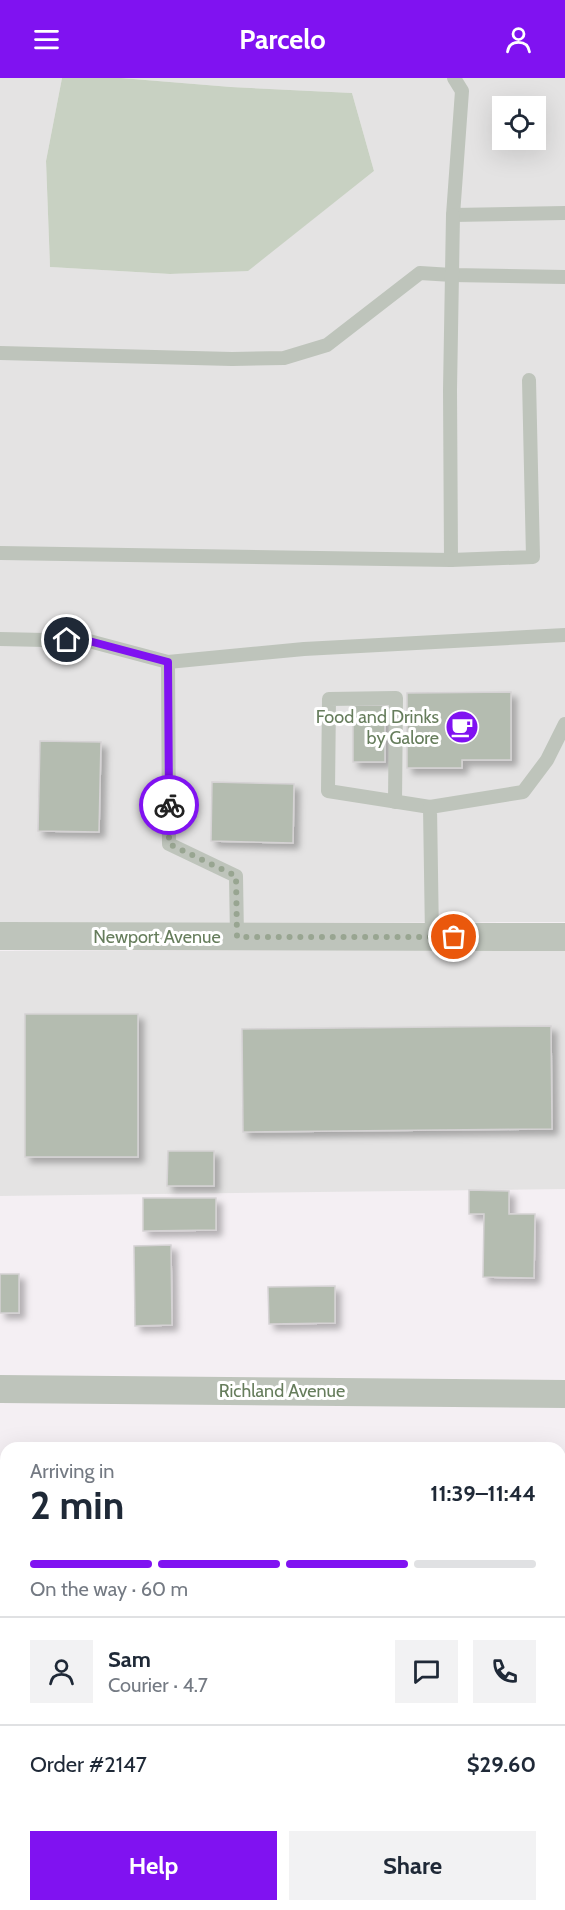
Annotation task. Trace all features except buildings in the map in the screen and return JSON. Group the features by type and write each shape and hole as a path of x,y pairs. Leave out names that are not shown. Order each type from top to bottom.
{"street":[{"name":"Newport Avenue","path":"0,936 565,937"},
{"name":"Richland Avenue","path":"0,1389 565,1394"}],"lane":[{"path":"452,560 450,390 453,215 462,91 454,78"},
{"path":"453,215 565,213"},
{"path":"0,353 190,359 284,358 327,345 420,273 565,276"},
{"path":"0,553 452,560 533,557 529,380"},
{"path":"0,639 89,641 168,662 304,649 565,636"},
{"path":"168,662 169,844 236,876 237,937"},
{"path":"395,802 396,698 329,699 328,791 395,802 430,807 523,792 547,760 565,724"},
{"path":"430,807 432,937"}],"shaded area":[{"path":"0,78 62,78 46,161 50,267 170,274 248,270 374,171 352,93 231,87 121,78 565,78 565,922 0,922"},
{"path":"62,78 121,78 231,87 352,93 374,171 248,271 170,274 50,267 46,161"},
{"path":"0,951 565,951 565,1189 0,1196"}],"way so far":[{"path":"169,805 169,844 236,876 237,937 454,937"}],"place":[{"name":"Food and Drinks by Galore","path":"462,727"}],"route":[{"path":"67,640 89,641 168,662 169,805"}]}
